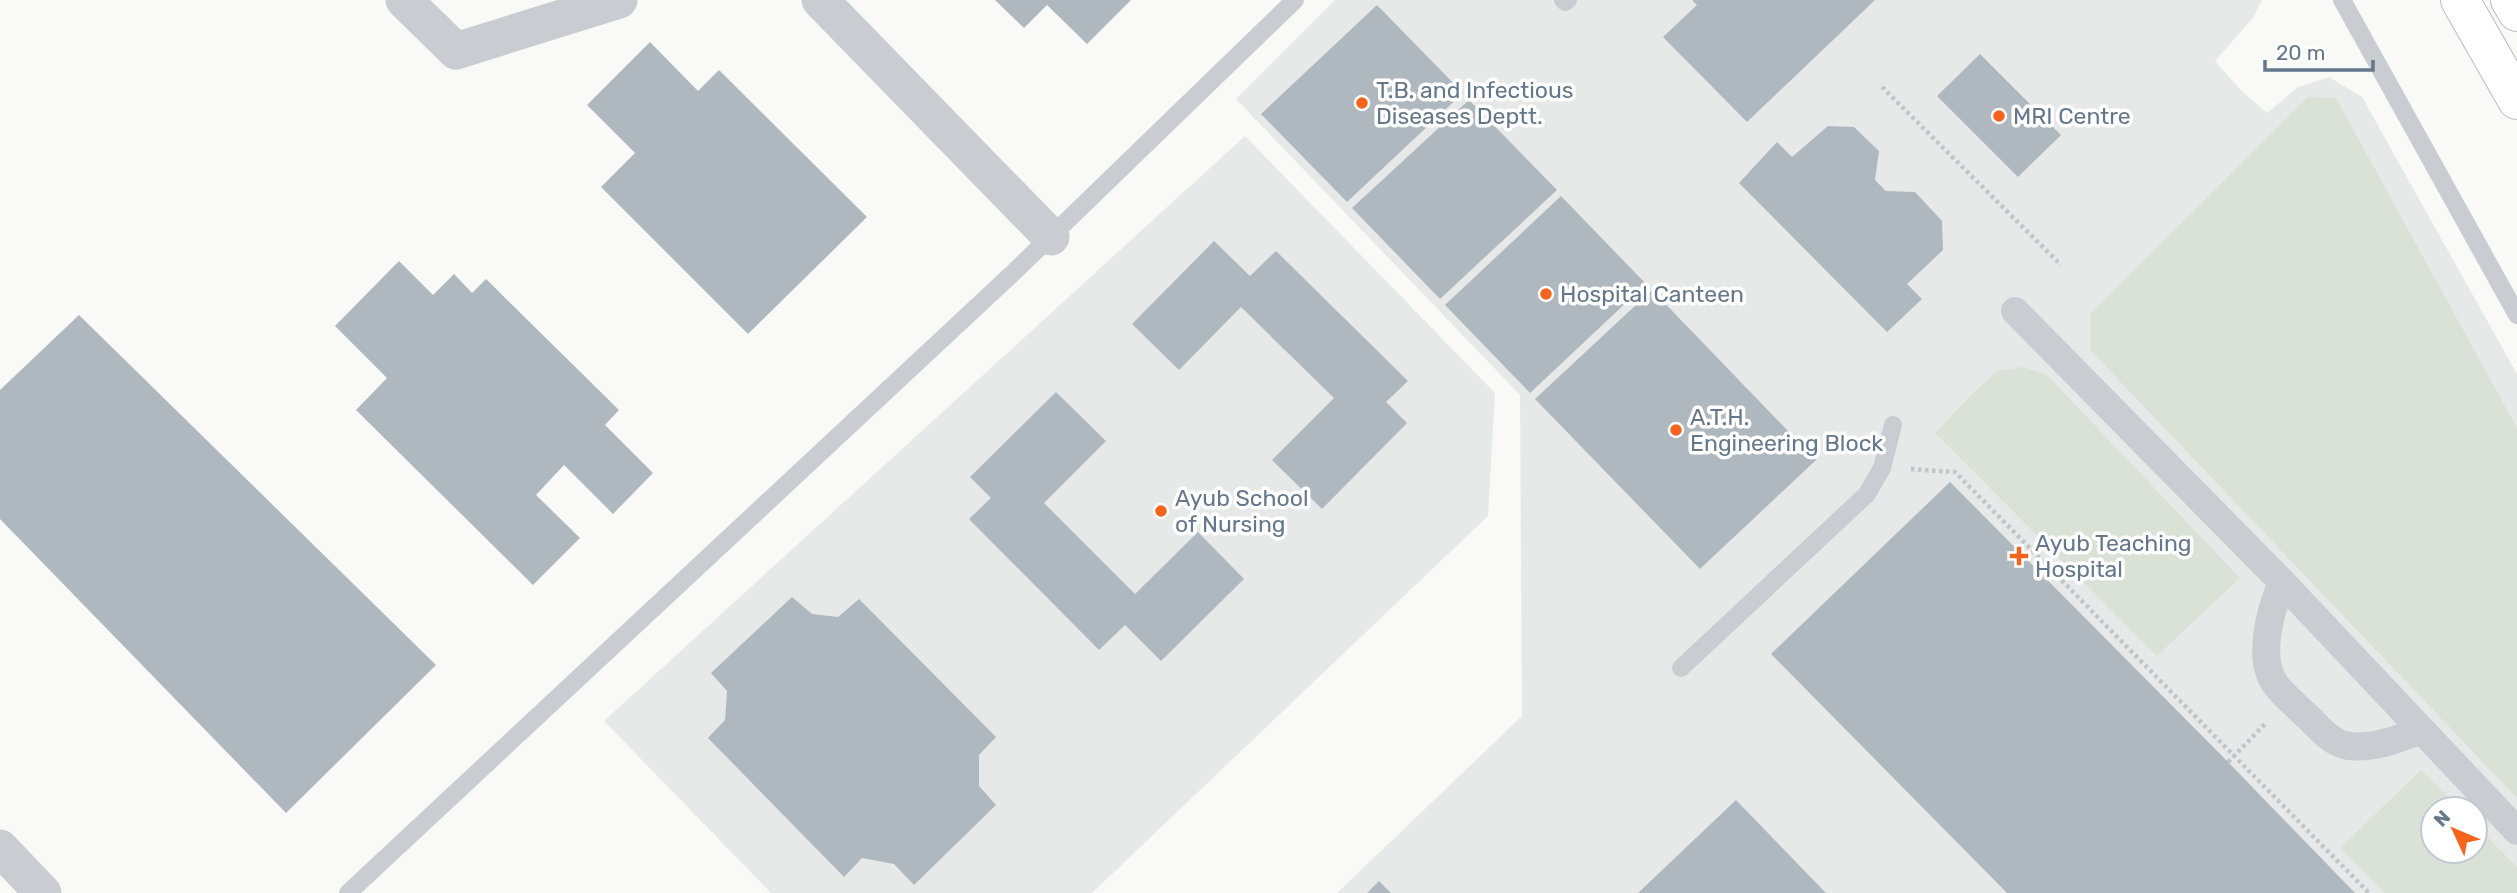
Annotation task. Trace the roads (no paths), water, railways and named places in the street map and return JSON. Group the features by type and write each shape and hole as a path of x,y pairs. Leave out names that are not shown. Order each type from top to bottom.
{"highway":[{"path":"2460,0 2517,100"},
{"path":"2510,0 2517,12"}],"street":[{"path":"404,0 456,51 619,0"},
{"path":"820,0 1051,237"},
{"path":"2015,311 2282,582 2517,831"},
{"path":"2282,582 2271,608 2266,658 2274,683 2327,736 2347,746 2377,746 2421,730"},
{"path":"0,848 43,893"}],"lane":[{"path":"348,893 1051,237 1295,0"},
{"path":"1563,0 1569,0"},
{"path":"2342,0 2517,315"},
{"path":"1681,668 1867,494 1882,468 1892,425"}],"place":[{"name":"T.B. and Infectious Diseases Deptt.","path":"1362,103"},
{"name":"MRI Centre","path":"1999,116"},
{"name":"Hospital Canteen","path":"1546,294"},
{"name":"A.T.H. Engineering Block","path":"1676,430"},
{"name":"Ayub School of Nursing","path":"1161,511"},
{"name":"Ayub Teaching Hospital","path":"2019,556"}]}
